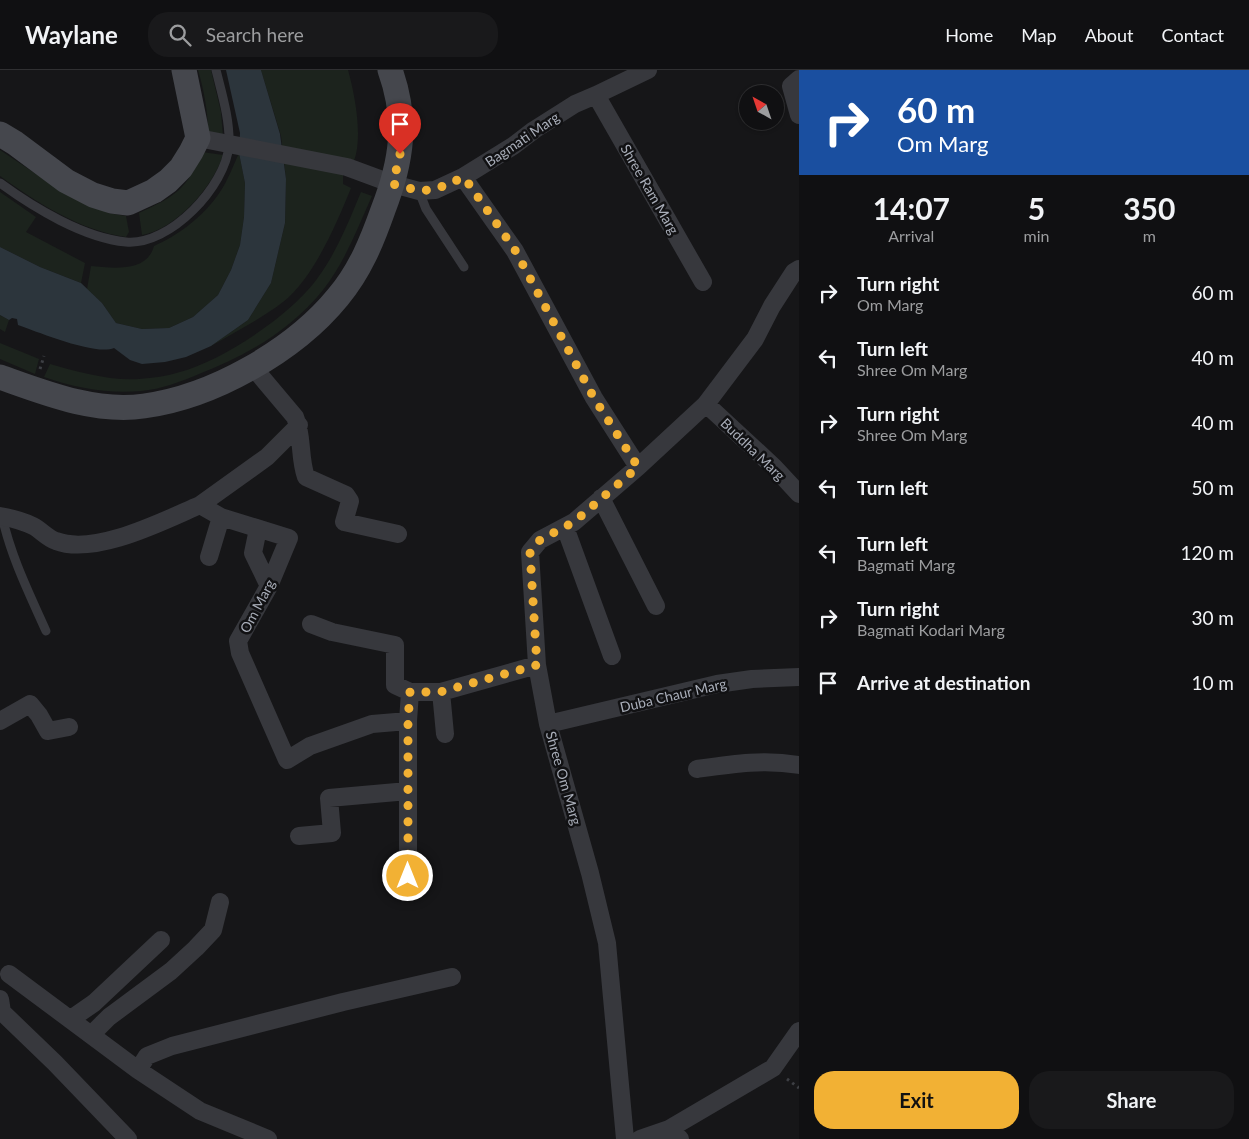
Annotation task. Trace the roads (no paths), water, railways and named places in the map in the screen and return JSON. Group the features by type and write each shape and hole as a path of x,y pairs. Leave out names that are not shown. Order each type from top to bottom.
{"main road":[{"path":"0,134 66,181 93,196 112,201 128,202 154,191 168,181 180,168 198,138 184,70"},
{"path":"0,377 82,403 110,407 142,406 169,402 196,394 253,367 312,324 339,297 354,275 368,250 393,184 400,154 402,126 400,105 390,70"}],"street":[{"name":"Bagmati Marg","path":"198,138 347,167 393,184 419,191 435,190 464,177 575,104 648,70"},
{"path":"799,79 791,86 799,115"},
{"name":"Shree Ram Marg","path":"596,95 703,282"},
{"path":"464,177 515,250 594,398 638,467"},
{"name":"Shree Om Marg","path":"625,1139 607,943 590,873 548,724 537,665 530,552 540,540 574,522 638,467 706,404 755,339 772,306 794,272 799,270"},
{"path":"253,367 296,417 299,425 303,468 306,477 346,495 350,501 344,522 398,534"},
{"name":"Buddha Marg","path":"706,404 774,467 799,494"},
{"path":"1,516 34,526 54,541 70,545 86,544 124,536 200,505 267,457 299,425"},
{"path":"601,498 656,606"},
{"name":"Om Marg","path":"200,505 221,517 289,538 269,586 238,642 240,653 287,760 310,746 372,724 408,721"},
{"path":"209,557 221,517"},
{"path":"565,527 612,656"},
{"path":"258,529 253,553 269,586"},
{"path":"311,624 332,632 395,645 395,685 410,692 440,692 537,665"},
{"name":"Duba Chaur Marg","path":"548,724 717,684 799,677"},
{"path":"408,876 408,721 410,692"},
{"path":"440,692 445,734"},
{"path":"0,721 30,704 48,731 69,727"},
{"path":"697,769 749,761 799,765"},
{"path":"299,836 332,833 329,798 408,791"},
{"path":"91,1035 109,1017 171,971 196,948 213,930 220,902"},
{"path":"71,1019 94,1004 161,940"},
{"path":"0,990 4,972 71,1019 138,1070 200,1110 268,1139"},
{"path":"138,1070 147,1056 172,1046 343,1002 452,977"},
{"path":"0,999 2,1012 55,1063 128,1139"},
{"path":"640,1139 674,1134 773,1068 799,1031"}],"lane":[{"path":"0,183 19,197 58,220 115,240 128,242 142,241 156,236 174,225 212,190 227,156 235,145 216,70"},
{"path":"419,191 426,209 464,267"},
{"path":"1,516 7,540 24,584 46,631"}]}
